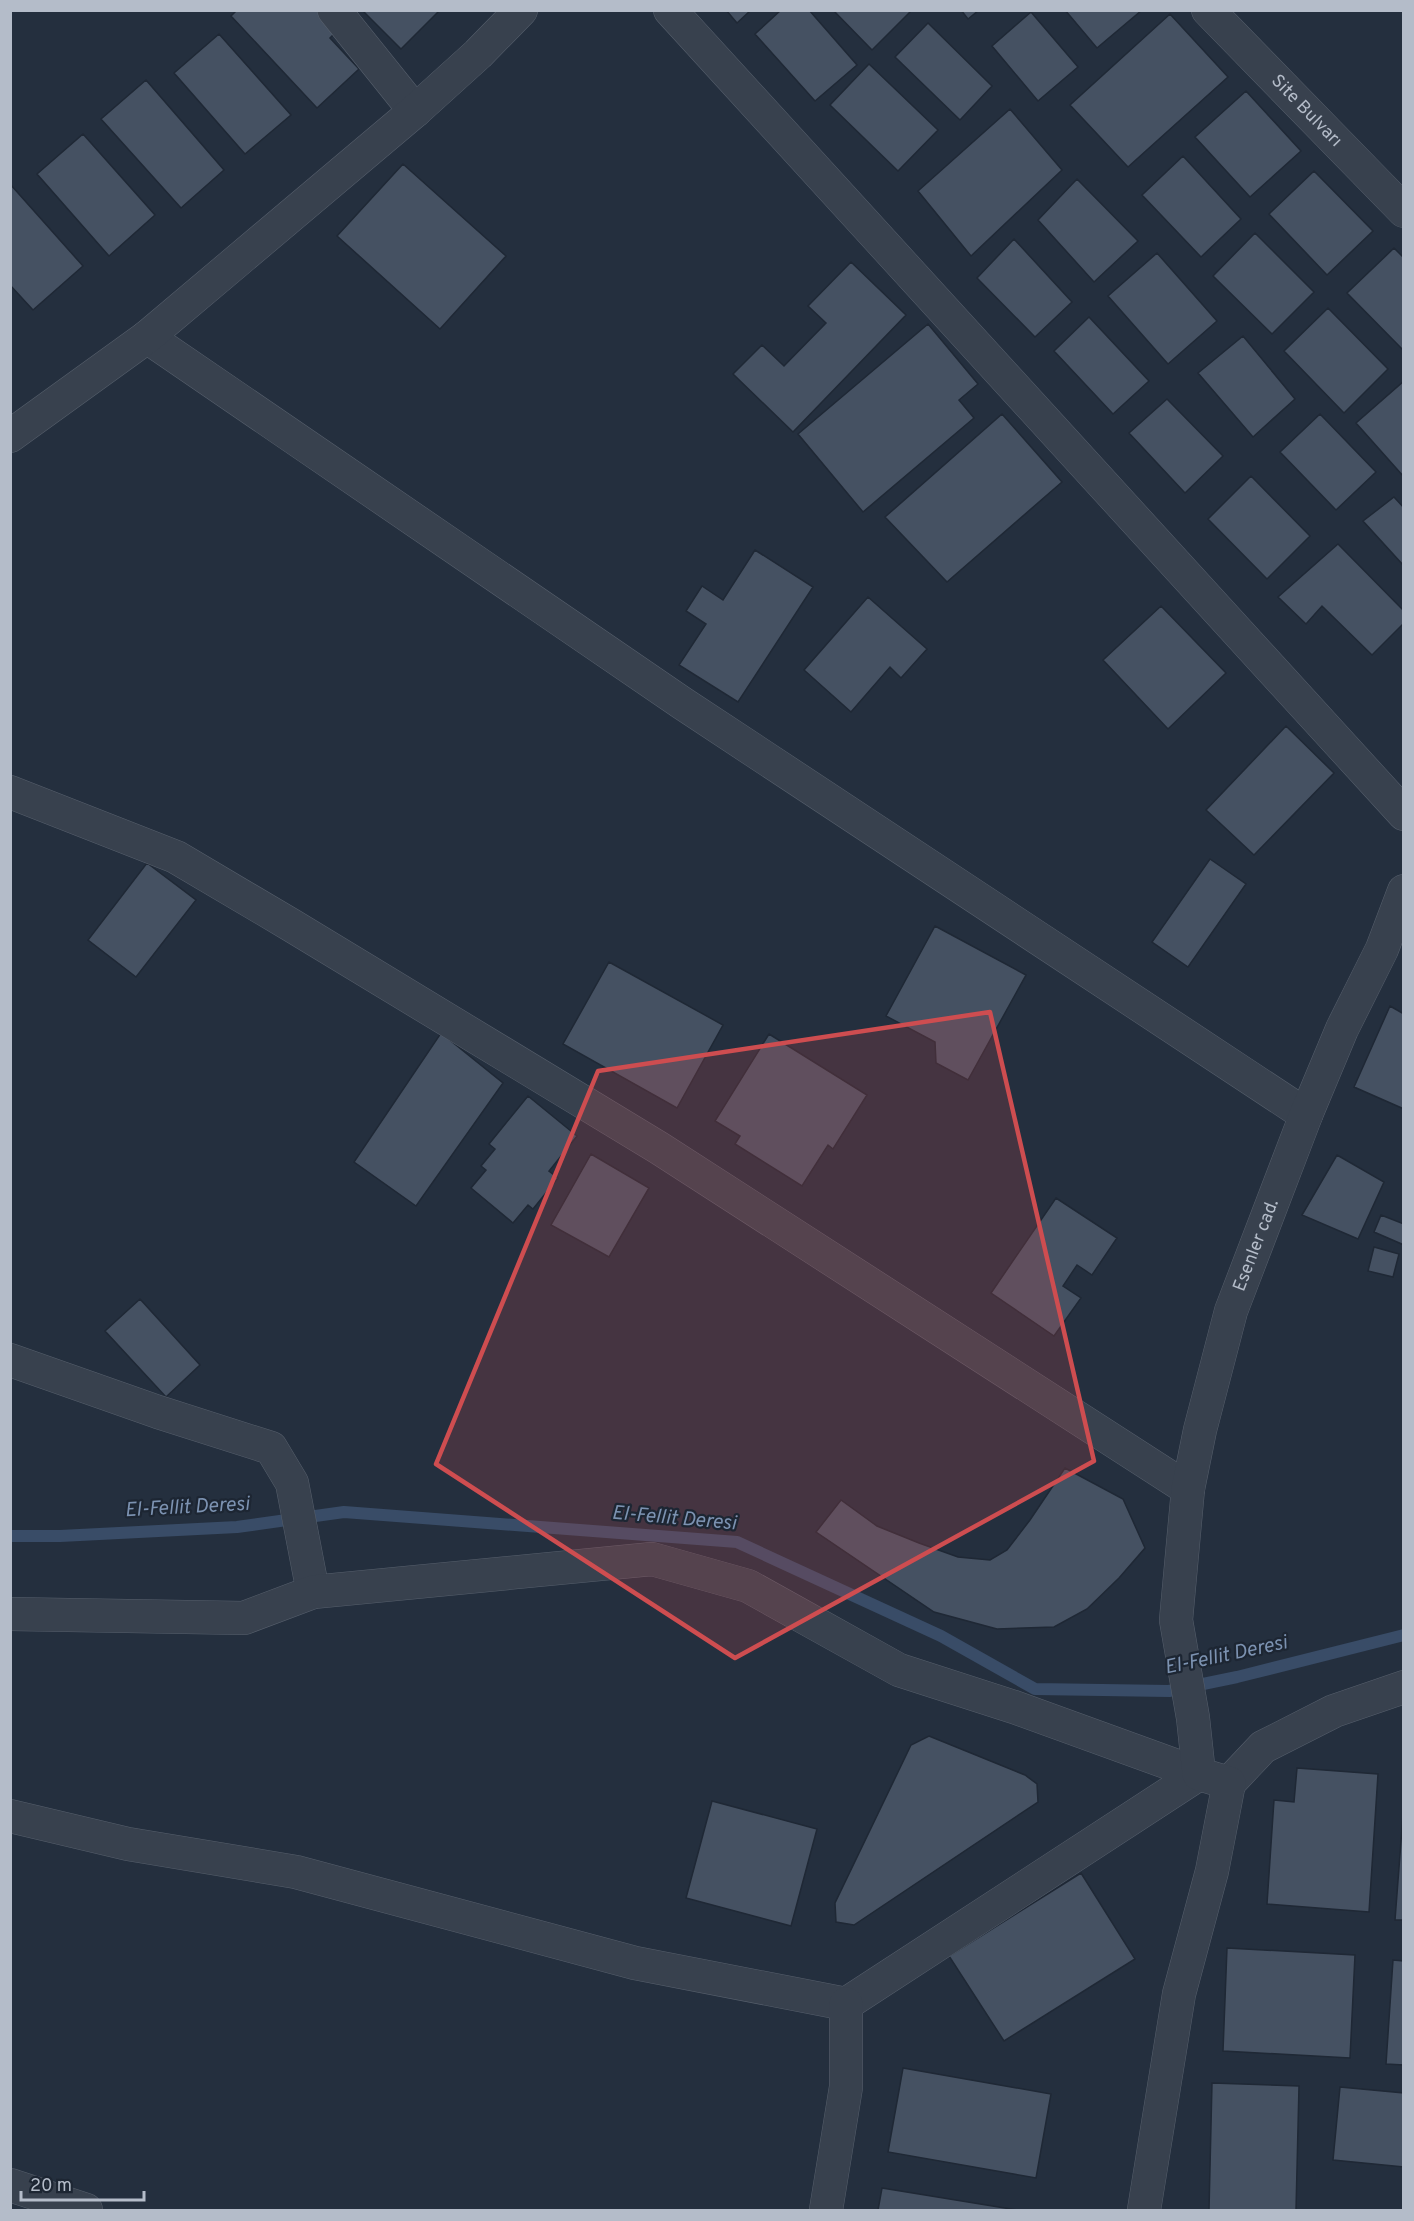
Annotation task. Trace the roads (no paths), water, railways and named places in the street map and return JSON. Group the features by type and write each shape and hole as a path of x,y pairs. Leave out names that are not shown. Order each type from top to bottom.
{"street":[{"path":"334,10 415,111"},
{"path":"10,436 147,337 415,111 478,54 521,10"},
{"path":"670,10 1404,814"},
{"name":"Site Bulvarı","path":"1208,10 1404,211"},
{"path":"147,337 682,703 1306,1115"},
{"path":"10,792 176,857 291,925 659,1148 1188,1489"},
{"name":"Esenler cad.","path":"1144,2211 1179,1994 1212,1871 1214,1778 1193,1718 1176,1620 1188,1489 1200,1430 1231,1311 1306,1115 1342,1029 1393,956 1404,891"},
{"path":"10,1360 158,1412 271,1448 292,1483 313,1592"},
{"path":"10,1614 244,1618 313,1592 652,1559 748,1586 899,1670 1014,1707 1214,1778"},
{"path":"10,1816 128,1844 296,1872 635,1963 846,2004 1263,1747 1334,1711 1404,1687"},
{"path":"826,2211 846,2087 846,2004"},
{"path":"10,2184 86,2211"}],"waterway":[{"name":"El-Fellit Deresi","path":"10,1536 60,1536 237,1527 344,1512 737,1542 941,1636 1035,1689 1169,1691 1237,1677 1404,1635"}]}
